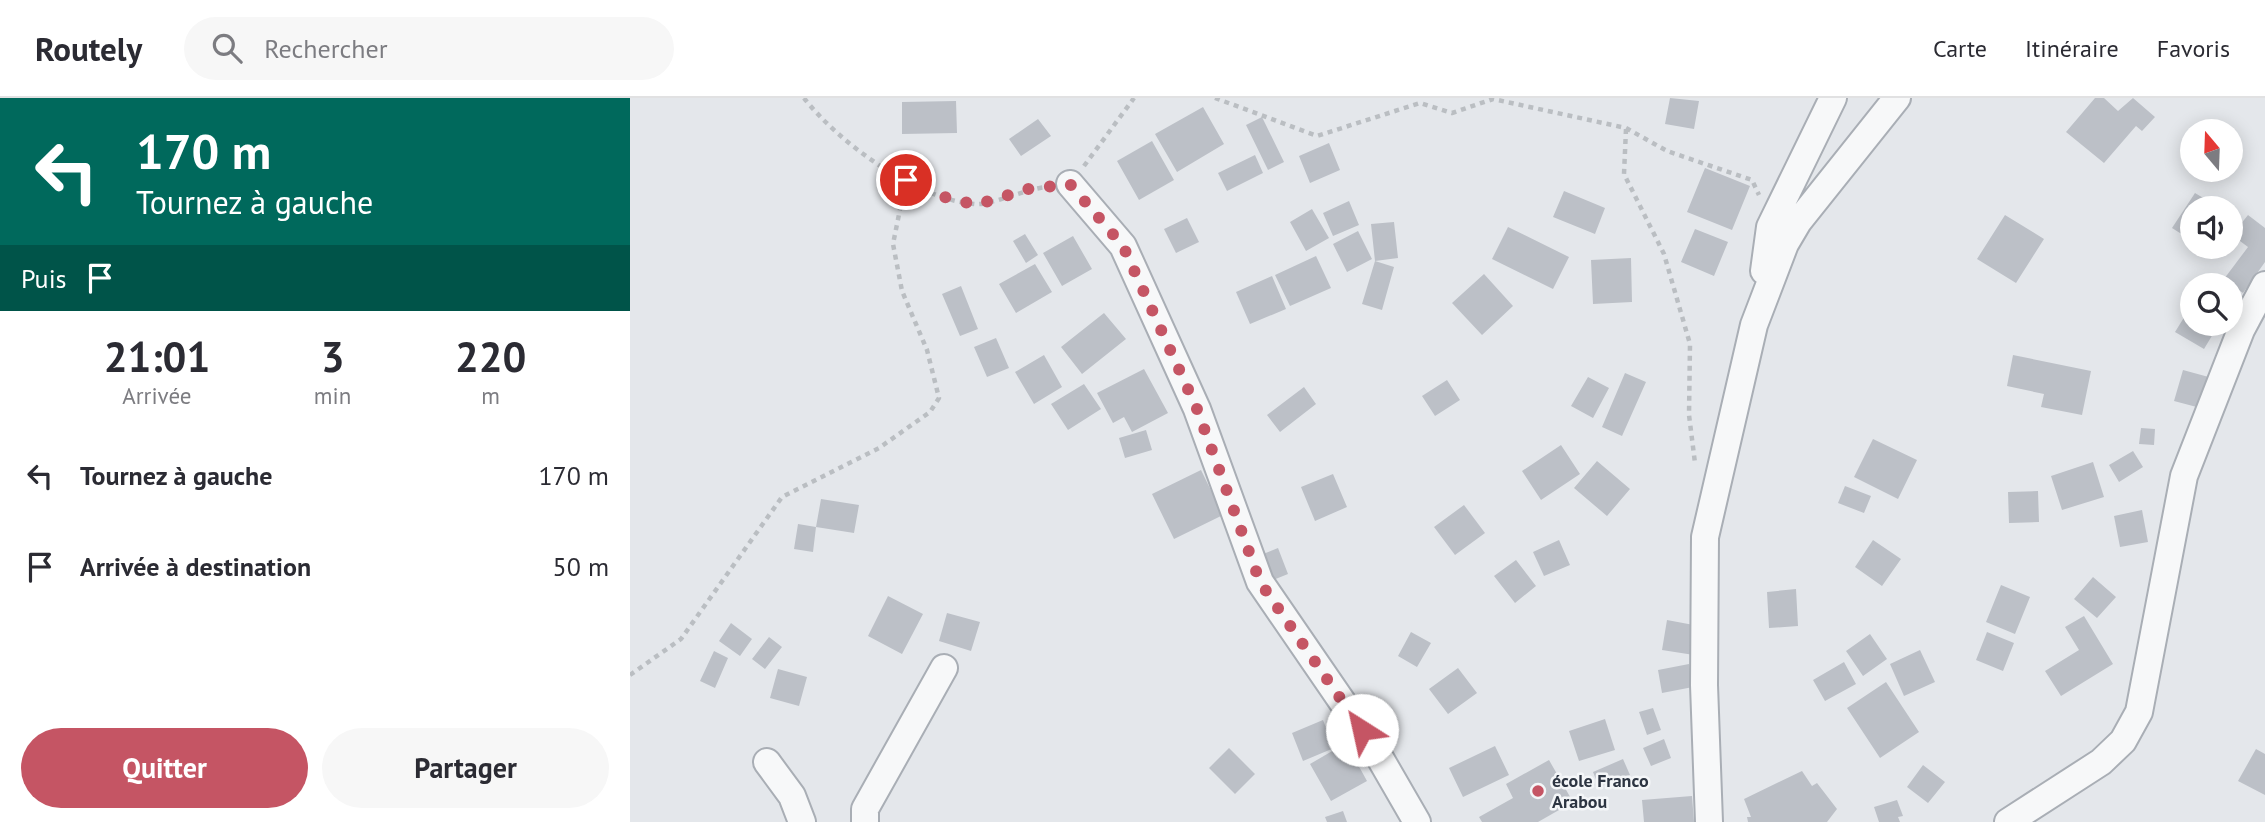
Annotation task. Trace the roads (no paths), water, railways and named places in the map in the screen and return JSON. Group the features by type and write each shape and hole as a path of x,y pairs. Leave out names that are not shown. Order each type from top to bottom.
{"street":[{"path":"1709,822 1704,685 1705,537 1759,314 1770,227 1833,98"},
{"path":"1759,314 1785,244 1798,222 1897,98"},
{"path":"1070,184 1123,246 1197,409 1260,582 1376,751 1417,822"},
{"path":"2008,822 2101,762 2123,741 2139,712 2184,477 2241,330 2265,285"},
{"path":"864,822 865,809 944,668"},
{"path":"767,762 792,796 802,822"}],"place":[{"name":"école Franco Arabou","path":"1538,791"}]}
